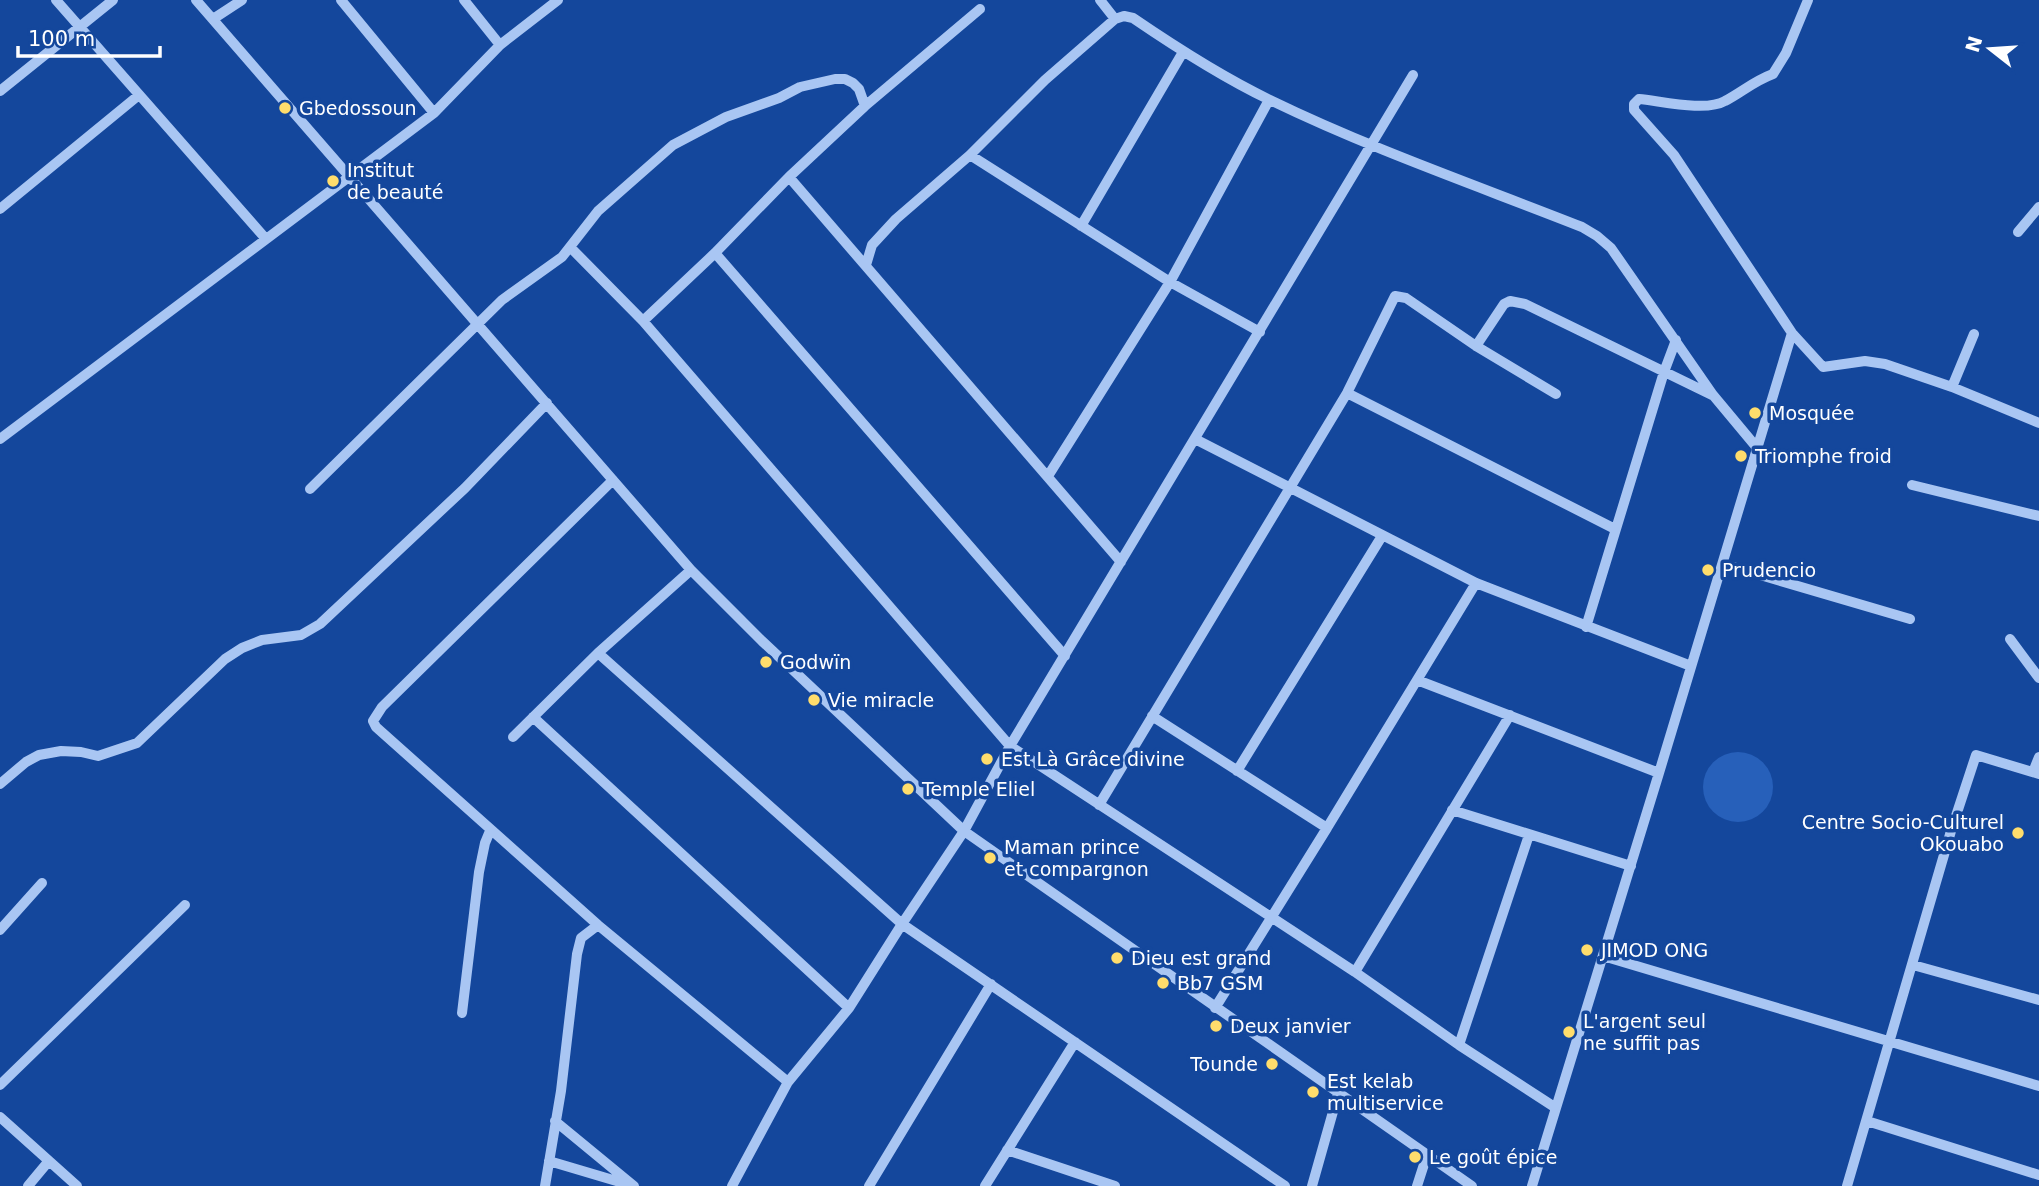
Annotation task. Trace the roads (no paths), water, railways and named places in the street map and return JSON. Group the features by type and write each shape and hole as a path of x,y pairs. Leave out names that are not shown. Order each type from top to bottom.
{"street":[{"path":"56,0 266,239"},
{"path":"0,91 113,0"},
{"path":"197,0 691,570 762,641 964,831 1472,1186"},
{"path":"213,19 242,0"},
{"path":"341,0 433,113"},
{"path":"464,0 500,45"},
{"path":"0,439 433,113 500,45 558,0"},
{"path":"1100,0 1115,19"},
{"path":"1808,0 1786,53 1773,74 1756,80 1724,103 1702,105 1639,99 1634,104 1634,110 1674,155 1792,333 1822,367 1875,362 1952,387 2039,423"},
{"path":"643,321 865,106 980,9"},
{"path":"866,265 872,245 896,219 970,155 1045,80 1115,19 1124,16 1269,100 1373,145 1582,227 1597,236 1611,248 1713,395 1758,449"},
{"path":"1081,226 1183,52"},
{"path":"732,1186 788,1082 849,1008 964,831 1010,746 1413,75"},
{"path":"310,489 502,300 562,257 598,211 673,145 726,117 779,98 800,87 835,79 845,79 853,83 859,89 865,106"},
{"path":"0,209 139,95"},
{"path":"1048,476 1170,282 1269,100"},
{"path":"970,155 1170,282 1260,332"},
{"path":"789,177 1121,562"},
{"path":"2018,232 2039,207"},
{"path":"570,247 643,321 1010,746 1355,972 1459,1045 1556,1108"},
{"path":"715,253 1065,656"},
{"path":"1099,805 1347,393 1395,296 1406,298 1476,346 1556,394"},
{"path":"1476,346 1504,304 1510,301 1525,304 1713,395"},
{"path":"1532,1186 1792,333"},
{"path":"1952,387 1974,334"},
{"path":"1586,627 1676,340"},
{"path":"1347,393 1615,529"},
{"path":"0,784 26,762 39,755 61,751 98,756 138,743 225,659 262,640 302,635 320,624 464,488 547,403"},
{"path":"1195,439 1476,583 1691,666"},
{"path":"613,480 382,707 373,720 376,727 490,831 598,925 788,1082"},
{"path":"1912,485 2039,516"},
{"path":"1237,771 1381,536"},
{"path":"1723,564 1910,619"},
{"path":"513,737 598,653 691,570"},
{"path":"1215,1008 1476,583"},
{"path":"2011,639 2039,678"},
{"path":"598,653 902,924 1285,1186"},
{"path":"1417,680 1660,773"},
{"path":"1355,972 1510,715"},
{"path":"1152,716 1327,828"},
{"path":"533,717 849,1008"},
{"path":"1847,1186 1951,831 1976,755 2036,773 2039,757"},
{"path":"1452,810 1631,866"},
{"path":"462,1013 479,872 490,831"},
{"path":"1459,1045 1529,835"},
{"path":"0,930 42,883"},
{"path":"0,1085 185,905"},
{"path":"545,1186 577,954 581,938 598,925"},
{"path":"1603,956 2039,1086"},
{"path":"1913,965 2039,1000"},
{"path":"869,1186 990,984"},
{"path":"985,1186 1075,1042"},
{"path":"1312,1186 1338,1094"},
{"path":"0,1117 77,1186"},
{"path":"555,1121 633,1186"},
{"path":"1867,1121 2039,1175"},
{"path":"1007,1150 1115,1186"},
{"path":"1418,1186 1427,1155"},
{"path":"549,1161 633,1186"},
{"path":"27,1186 48,1162"}],"place":[{"name":"Gbedossoun","path":"285,108"},
{"name":"Institut de beauté","path":"333,181"},
{"name":"Mosquée","path":"1755,413"},
{"name":"Triomphe froid","path":"1741,456"},
{"name":"Prudencio","path":"1708,570"},
{"name":"Godwïn","path":"766,662"},
{"name":"Vie miracle","path":"814,700"},
{"name":"Est Là Grâce divine","path":"987,759"},
{"name":"Temple Eliel","path":"908,789"},
{"name":"Centre Socio-Culturel Okouabo","path":"2018,833"},
{"name":"Maman prince et compargnon","path":"990,858"},
{"name":"JIMOD ONG","path":"1587,950"},
{"name":"Dieu est grand","path":"1117,958"},
{"name":"Bb7 GSM","path":"1163,983"},
{"name":"Deux janvier","path":"1216,1026"},
{"name":"L'argent seul ne suffit pas","path":"1569,1032"},
{"name":"Tounde","path":"1272,1064"},
{"name":"Est kelab multiservice","path":"1313,1092"},
{"name":"Le goût épice","path":"1415,1157"}]}
